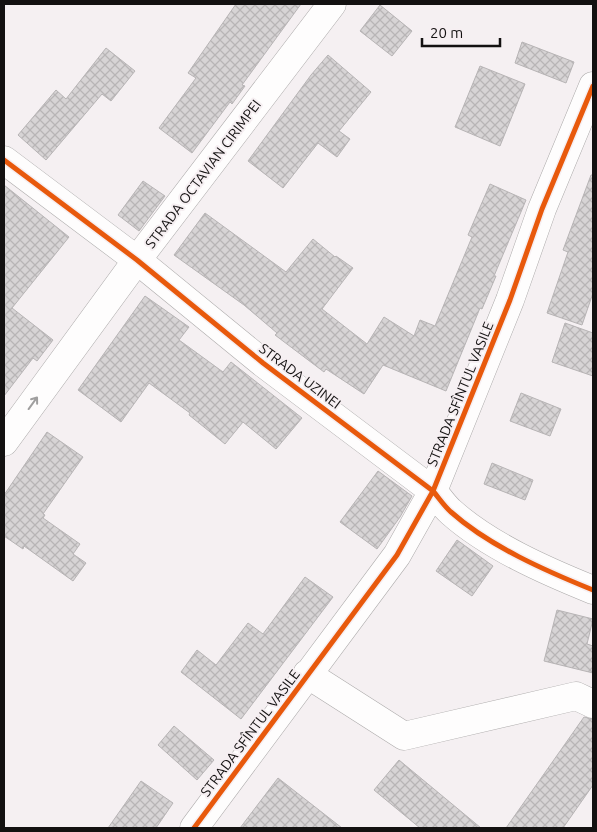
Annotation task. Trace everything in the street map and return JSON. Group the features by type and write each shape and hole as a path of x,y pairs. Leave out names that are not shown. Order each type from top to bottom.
{"street":[{"name":"STRADA OCTAVIAN CIRIMPEI","path":"4,442 137,260 332,4"},
{"name":"STRADA SFÎNTUL VASILE","path":"194,828 397,555 433,491 510,300 542,209 593,86"},
{"name":"STRADA UZINEI","path":"4,160 137,260 263,363 433,491 450,511 475,530 523,559 593,590"},
{"path":"307,674 404,736 576,696 593,704"}],"building":[{"path":"236,4 301,4 242,85 245,86 232,104 230,102 192,153 159,128 196,78 188,73"},
{"path":"380,5 412,31 392,56 360,31"},
{"path":"522,42 574,62 566,83 515,63"},
{"path":"106,48 135,71 111,101 102,94 46,160 18,135 56,90 66,99"},
{"path":"328,55 371,92 339,131 350,139 337,157 318,143 283,188 248,161 311,75"},
{"path":"480,66 525,84 500,146 455,127"},
{"path":"591,175 593,175 593,293 582,325 547,313 568,252 563,250"},
{"path":"143,181 165,196 139,231 118,215"},
{"path":"490,184 526,200 494,276 496,276 482,309 480,308 446,391 383,365 364,394 326,369 324,372 275,335 277,333 244,305 174,255 205,213 286,272 313,239 335,257 353,268 322,309 367,344 384,317 414,336 420,320 435,326 472,237 468,235"},
{"path":"4,185 69,237 12,308 53,340 37,361 33,358 4,396"},
{"path":"145,296 189,327 179,340 223,372 231,362 302,418 276,449 243,422 225,444 189,415 190,413 149,383 121,422 78,390"},
{"path":"565,323 593,333 593,376 552,362"},
{"path":"521,393 561,409 550,436 510,421"},
{"path":"47,432 83,457 43,514 45,515 43,518 80,544 73,554 86,563 73,581 24,546 23,549 4,536 4,495"},
{"path":"492,463 533,480 525,500 484,484"},
{"path":"378,471 412,496 400,517 377,549 340,522"},
{"path":"457,540 493,566 472,596 436,571"},
{"path":"305,577 333,597 241,719 181,672 197,650 216,665 248,623 263,634"},
{"path":"557,610 593,619 587,644 593,646 593,673 544,661"},
{"path":"584,717 593,719 593,785 563,828 506,828"},
{"path":"174,726 214,760 197,780 158,745"},
{"path":"399,760 481,828 420,828 374,790"},
{"path":"278,778 342,828 240,828"},
{"path":"141,781 173,803 156,828 108,828"}],"cycle path":[{"path":"194,828 397,555 433,491 510,300 542,209 593,86"},
{"path":"4,160 137,260 263,363 433,491 448,510 466,524 500,547 519,557 593,590"}]}
